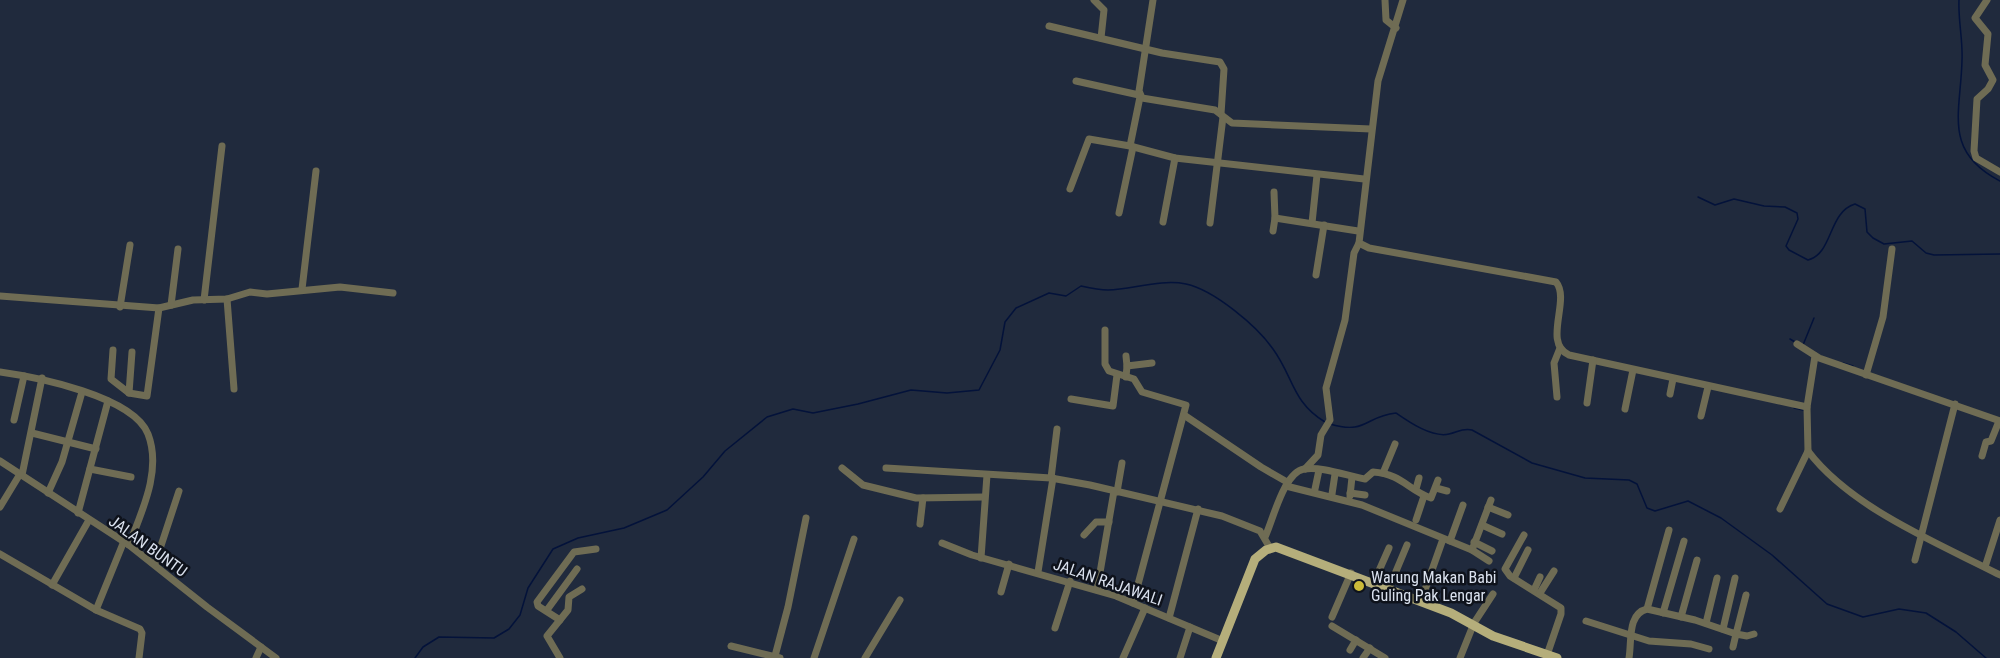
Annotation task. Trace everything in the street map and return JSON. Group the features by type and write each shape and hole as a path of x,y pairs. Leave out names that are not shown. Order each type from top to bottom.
{"main road":[{"path":"1216,658 1256,560 1270,548 1281,548 1351,573 1474,623 1493,636 1557,658"}],"street":[{"path":"1094,0 1104,10 1101,38"},
{"path":"1119,213 1140,96 1153,0"},
{"path":"1385,0 1386,20 1396,28"},
{"path":"1305,469 1318,455 1321,435 1330,420 1326,388 1345,320 1354,253 1359,243 1358,231 1364,179 1381,71 1403,0"},
{"path":"1987,0 1975,18 1988,34 1984,65 1993,80 1988,89 1977,99 1974,151 1976,158 2000,172"},
{"path":"1049,26 1147,50 1220,62 1224,69 1222,115 1210,223"},
{"path":"1076,81 1215,110 1232,123 1371,129"},
{"path":"1071,189 1089,139 1131,146 1175,158 1364,179"},
{"path":"204,300 222,146"},
{"path":"1163,222 1175,158"},
{"path":"303,289 316,171"},
{"path":"1312,223 1317,174"},
{"path":"1273,231 1274,192"},
{"path":"1275,218 1358,231"},
{"path":"1316,275 1324,225"},
{"path":"1359,243 1369,248 1556,282 1560,291 1558,339 1560,348 1554,363 1557,397"},
{"path":"120,307 130,245"},
{"path":"171,304 178,249"},
{"path":"1866,375 1883,316 1892,249"},
{"path":"0,296 120,307 159,308 171,304 228,299 250,292 267,294 340,287 393,293"},
{"path":"228,299 234,389"},
{"path":"113,350 110,378 129,393 144,398 148,395 159,308"},
{"path":"1105,330 1105,364 1109,371 1134,379 1142,392 1186,405 1133,603"},
{"path":"1797,344 1817,357 2000,421 1992,441 1986,442 1982,456"},
{"path":"1560,348 1568,355 1807,410"},
{"path":"129,393 132,352"},
{"path":"1126,356 1126,377"},
{"path":"1780,509 1808,451 1807,410 1817,357"},
{"path":"1587,403 1593,360"},
{"path":"1127,366 1152,363"},
{"path":"1625,409 1633,370"},
{"path":"0,372 61,382 120,405 142,425 148,434 149,489 96,610"},
{"path":"1071,399 1113,406 1117,375"},
{"path":"14,420 24,376"},
{"path":"0,507 21,475 32,433 42,378"},
{"path":"1670,394 1673,379"},
{"path":"1701,416 1708,387"},
{"path":"48,493 67,443 82,392"},
{"path":"78,513 108,401"},
{"path":"1915,560 1954,404"},
{"path":"1184,415 1287,484 1362,505 1472,550 1489,561"},
{"path":"1038,572 1057,429"},
{"path":"32,433 96,449"},
{"path":"1383,473 1395,444"},
{"path":"1808,451 1841,484 1870,505 2000,575"},
{"name":"JALAN BUNTU","path":"0,461 127,543 207,608 276,658"},
{"path":"1097,590 1122,463"},
{"path":"842,468 863,485 923,498 984,496"},
{"path":"885,468 1052,478 1116,491 1198,509 1241,522 1260,531 1270,548"},
{"path":"90,469 131,477"},
{"path":"1265,537 1287,484 1297,472 1305,469 1365,479 1373,472 1383,473 1404,481 1424,496 1432,498 1437,484 1447,491"},
{"path":"1315,489 1319,470"},
{"path":"1332,494 1335,474"},
{"path":"981,558 987,475"},
{"path":"1352,477 1350,495 1365,495"},
{"path":"1416,489 1419,478"},
{"path":"155,564 179,491"},
{"path":"1416,520 1424,496"},
{"path":"920,524 923,498"},
{"path":"1472,550 1489,504 1508,515"},
{"path":"1421,601 1462,505"},
{"path":"1169,618 1198,509"},
{"path":"731,646 778,657 806,518"},
{"path":"52,585 89,520"},
{"path":"1985,567 2000,520"},
{"path":"1084,535 1096,522 1109,522"},
{"path":"1482,525 1502,534"},
{"path":"1647,609 1669,530"},
{"path":"1524,535 1505,568 1514,578 1557,603 1562,610 1547,655"},
{"path":"814,658 854,538"},
{"path":"1664,614 1684,541"},
{"path":"1474,542 1492,551"},
{"name":"JALAN RAJAWALI","path":"942,543 981,558 1097,590 1223,641"},
{"path":"1389,588 1407,545"},
{"path":"1374,582 1389,548"},
{"path":"560,620 538,606 537,602 569,557 579,549 596,549"},
{"path":"1514,578 1528,550"},
{"path":"0,554 96,610 140,629 142,633 139,658"},
{"path":"1681,617 1697,560"},
{"path":"1001,592 1009,564"},
{"path":"547,610 577,569"},
{"path":"1537,592 1554,571"},
{"path":"1332,617 1351,573"},
{"path":"1537,592 1540,577"},
{"path":"1706,623 1717,578"},
{"path":"1723,629 1735,578"},
{"path":"1055,628 1070,581"},
{"path":"560,658 547,637 568,610 569,597 582,589"},
{"path":"1460,658 1474,623 1493,594"},
{"path":"1732,647 1746,595"},
{"path":"865,658 900,600"},
{"path":"1123,658 1145,608"},
{"path":"1629,658 1632,626 1636,614 1647,609 1706,623 1746,636 1754,634"},
{"path":"1586,621 1632,636 1709,649"},
{"path":"1332,626 1385,658"},
{"path":"1180,658 1190,627"},
{"path":"1350,650 1356,640"},
{"path":"256,658 261,647"},
{"path":"1363,658 1370,648"}],"waterway":[{"path":"1959,0 1962,52 1958,113 1962,143 1969,157 2000,181"},
{"path":"1698,197 1715,205 1734,199 1764,206 1785,207 1797,213 1798,219 1786,246 1808,260 1822,250 1840,215 1846,208 1855,204 1865,209 1867,232 1884,244 1912,241 1926,253 1934,255 2000,254"},
{"path":"415,658 423,647 439,637 494,638 509,629 520,615 528,588 553,549 578,538 624,528 667,510 703,477 725,451 767,417 793,409 813,413 911,390 947,393 979,390 1000,350 1005,322 1016,308 1049,293 1066,296 1081,286 1108,290 1157,283 1186,284 1209,293 1234,310 1266,340 1280,360 1300,398 1314,414 1325,422"},
{"path":"1803,345 1814,318"},
{"path":"1790,339 1795,342"},
{"path":"1843,363 1853,366"},
{"path":"1794,408 1803,410"},
{"path":"1330,424 1342,427 1359,426 1396,413 1407,421 1435,434 1472,430 1532,463 1585,478 1629,480 1637,484 1647,508 1655,511 1688,501 1721,518 1772,555 1827,604 1863,617 1899,609 1926,613 1956,632 1986,658"}],"place":[{"name":"Warung Makan Babi Guling Pak Lengar","path":"1359,586"}]}
